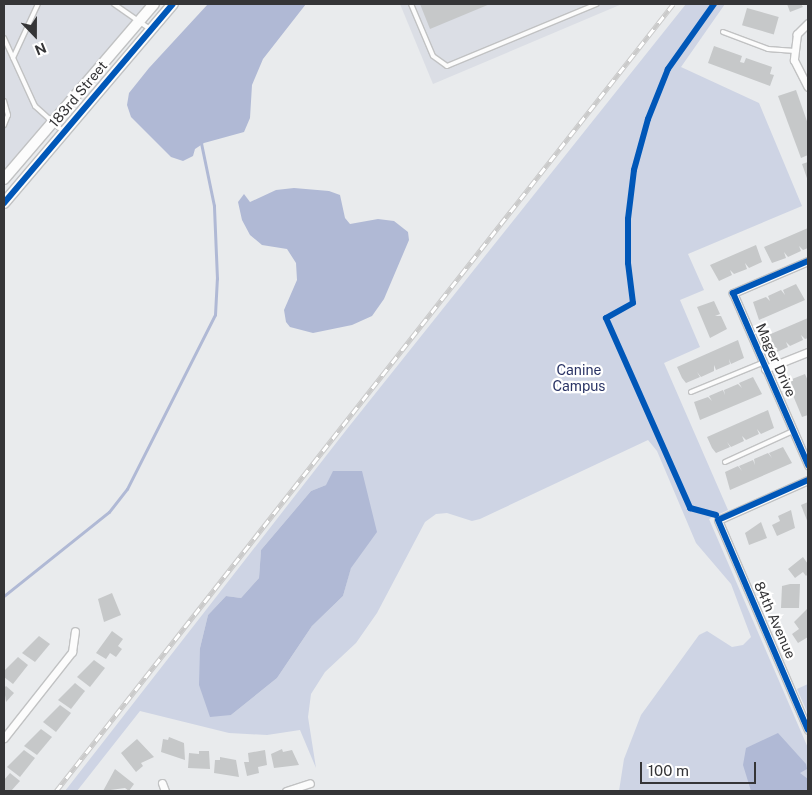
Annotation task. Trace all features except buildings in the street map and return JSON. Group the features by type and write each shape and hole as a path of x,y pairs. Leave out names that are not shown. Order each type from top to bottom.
{"street":[{"name":"183rd Street","path":"4,177 138,19 154,4"},
{"name":"183rd Street","path":"4,202 173,4"},
{"path":"808,23 797,34 794,60 808,87"},
{"name":"Mager Drive","path":"808,261 733,293 808,465"},
{"path":"764,366 808,352"},
{"name":"84th Avenue","path":"808,480 718,520 808,730"},
{"path":"4,738 72,652 76,631"},
{"path":"162,783 165,791"},
{"path":"286,791 310,783"}],"lane":[{"path":"13,58 38,4"},
{"path":"114,4 150,29"},
{"path":"411,4 433,56 447,66 597,4"},
{"path":"723,32 768,49 795,51"},
{"path":"4,38 35,106 63,132"},
{"path":"4,101 8,115 4,125"},
{"path":"4,177 18,186"},
{"path":"691,392 764,366"},
{"path":"725,462 793,431"}],"shaded area":[{"path":"4,4 158,4 4,185"},
{"path":"400,4 622,4 433,84"}],"green space":[{"name":"Canine Campus","path":"686,4 725,4 681,67 759,103 802,206 688,254 704,290 680,300 700,347 664,363 728,510 709,519 808,748 808,791 619,791 624,759 641,715 699,635 707,631 732,647 743,645 751,637 731,584 696,543 657,451 648,440 480,519 472,521 447,513 436,514 425,522 377,613 356,643 325,672 311,694 308,717 316,768 300,730 267,735 229,733 140,711 77,791 65,791 347,429","holes":["326,485 351,567 343,596 312,626 277,678 231,715 200,648 208,615 226,596 241,598 259,578 261,550 311,491"]},
{"path":"808,684 808,714 797,689"}],"water":[{"path":"208,4 306,4 263,59 252,85 250,118 244,132 204,143 195,149 193,156 183,161 171,157 131,117 127,105 129,93 149,68"},
{"path":"294,188 329,191 340,195 345,218 350,224 378,219 394,221 408,232 409,240 384,299 372,316 352,325 313,333 290,327 286,322 284,310 297,280 296,263 287,249 262,245 250,235 242,220 238,202 244,194 250,202 276,190"},
{"path":"333,471 362,471 377,532 351,568 343,596 312,626 277,678 231,715 210,717 199,685 200,648 208,615 226,596 241,598 259,578 261,550 311,491 326,485"},
{"path":"778,733 806,764 807,769 800,773 808,779 808,791 751,791 743,765 746,748"}],"waterway":[{"path":"4,596 109,512 127,489 215,315 217,279 214,206 201,143"}],"railway":[{"path":"56,791 673,4"}],"cycle path":[{"path":"4,203 173,4"},
{"path":"714,4 668,69 648,119 634,170 628,219 628,263 633,303 606,318 690,508 716,515"},
{"path":"808,261 733,293 808,465"},
{"path":"808,480 718,520 808,730"}]}
